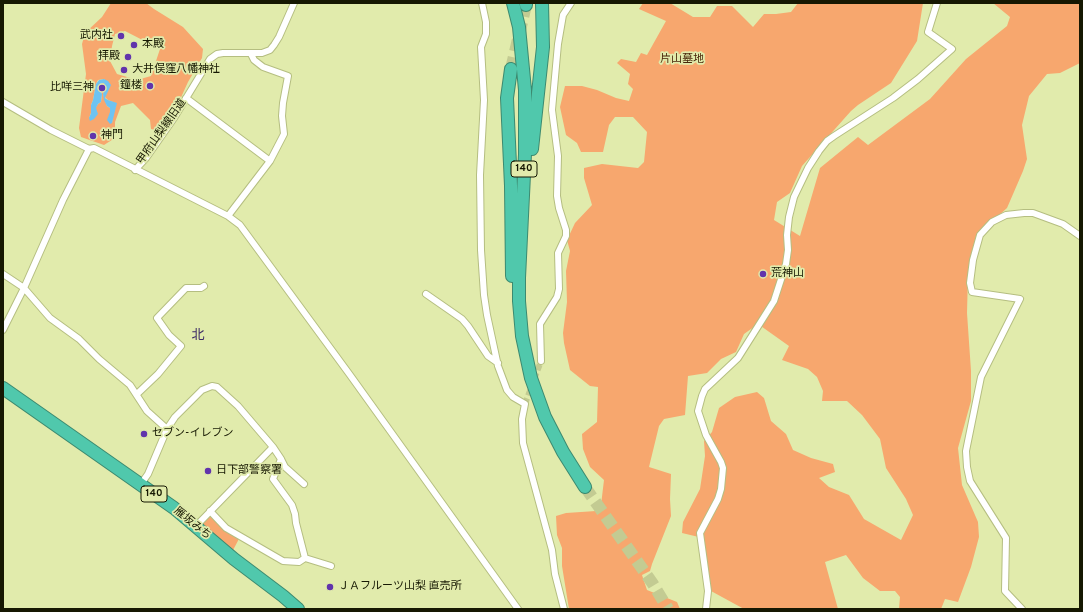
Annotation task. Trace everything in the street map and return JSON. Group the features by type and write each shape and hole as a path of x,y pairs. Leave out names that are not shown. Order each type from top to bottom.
{"highway":[{"path":"519,302 526,201 543,47 542,3"},
{"name":"140","path":"522,4 519,27 525,103 525,154 519,302 522,336 531,378 545,417 563,452 585,487"},
{"path":"511,69 507,98 511,186 512,271 515,302 522,336"},
{"name":"雁坂みち","path":"3,388 174,508 234,559 298,609"}],"street":[{"name":"甲府山梨線旧道","path":"3,102 51,130 89,149 94,148 135,170 146,158 210,59 223,52 251,54 262,53 270,50 279,37 294,3"},
{"path":"482,3 486,22 486,34 481,47 484,100 480,175 482,268 487,315 498,363 507,390 513,397 525,404 522,419 523,442 552,550 555,574 564,609"},
{"path":"541,361 540,324 557,297 559,289 558,253 566,236 566,230 557,196 558,156 552,110 558,44 563,16 572,3"},
{"path":"706,609 708,591 700,533 718,499 721,489 723,468 706,435 698,411 702,396 705,390 738,358 774,301 786,264 789,217 794,197 808,168 819,151 827,141 893,98 952,49 928,32 937,3"},
{"path":"228,216 270,161 284,134 282,103 288,76 263,67 254,60 251,54"},
{"path":"186,98 270,161"},
{"path":"3,330 24,288 63,200 89,149"},
{"path":"135,170 228,216 240,225 518,609"},
{"path":"1022,609 1005,591 1006,538 970,481 966,451 981,377 1020,299 972,292 970,283 973,260 980,235 992,222 1006,215 1033,213 1063,224 1080,236"},
{"path":"3,274 24,288 50,318 79,340 130,385 147,410 167,429"},
{"path":"137,394 158,374 181,346 169,335 157,318 186,288 201,288 204,286"},
{"path":"426,294 462,319 488,356 498,363"},
{"path":"141,484 148,474 167,429 175,417 202,390 212,386 217,387 238,406 273,447 285,467 304,484"},
{"path":"196,526 273,447"},
{"path":"281,459 273,479 292,505 305,558"},
{"path":"210,511 226,528 284,562 299,562 305,558"},
{"path":"305,558 331,566"}],"green space":[{"path":"111,3 146,3 183,27 203,49 202,58 188,82 178,104 159,131 151,129 150,120 133,103 121,106 115,122 115,138 104,145 81,137 79,128 86,74 82,44 85,33 102,17","holes":["125,31 160,49 151,76 137,80 117,74 110,61 112,46 115,34","104,79 110,85 105,97 113,102 116,107 114,109 112,123 110,108 107,106 103,94 106,87 104,83 100,84 99,88 102,94 101,102 89,118 96,84 98,80"]},
{"name":"片山墓地","path":"643,3 670,3 693,17 710,17 717,6 732,6 753,27 764,14 791,12 798,3 923,3 917,41 891,83 851,111 802,166 790,193 777,202 774,220 800,236 820,168 858,137 868,145 930,99 966,59 1007,26 1010,17 993,3 1080,3 1080,63 1060,73 1047,74 1029,96 1022,125 1027,159 1023,171 1007,208 976,236 968,274 967,313 971,371 971,401 958,448 962,485 978,522 979,537 971,567 958,602 945,599 941,609 899,609 900,597 895,591 880,591 863,578 846,555 825,562 838,609 744,609 711,591 703,538 682,533 683,522 700,489 705,456 704,441 712,432 719,408 735,397 757,392 764,398 771,421 786,434 793,450 811,458 833,464 835,472 819,478 829,487 849,495 864,519 901,540 913,515 906,499 886,468 880,439 862,415 847,401 822,401 823,391 817,377 808,369 782,360 789,346 758,324 744,334 736,352 721,359 707,373 688,376 685,415 664,419 659,426 649,467 671,474 671,516 650,571 642,575 647,590 677,602 680,609 569,609 562,566 562,548 557,535 556,516 566,513 596,511 601,505 604,480 590,467 583,449 582,434 597,422 598,387 590,386 570,370 564,343 563,333 567,302 566,271 570,251 567,240 575,223 592,205 584,178 584,168 602,164 638,168 644,162 647,132 633,117 615,117 609,125 603,152 581,152 577,143 566,135 560,107 565,86 582,86 629,101 633,89 628,84 630,74 617,63 621,59 636,62 641,53 647,55 666,21 639,9"},
{"path":"211,512 240,537 232,552 201,524"}],"water":[{"path":"104,79 111,85 105,98 117,103 112,123 110,124 107,120 110,108 104,100 103,94 105,87 104,83 100,84 99,88 102,94 101,102 96,108 98,114 90,121 89,118 96,84 99,80"}],"tunnel":[{"path":"511,69 526,5"},
{"path":"525,404 541,361"},
{"path":"585,487 653,584 668,609"}],"place":[{"name":"武内社","path":"121,36"},
{"name":"本殿","path":"134,45"},
{"name":"拝殿","path":"128,57"},
{"name":"大井俣窪八幡神社","path":"124,70"},
{"name":"鐘楼","path":"150,86"},
{"name":"比咩三神","path":"102,88"},
{"name":"神門","path":"93,136"},
{"name":"荒神山","path":"763,274"},
{"name":"セブン-イレブン","path":"144,434"},
{"name":"日下部警察署","path":"208,471"},
{"name":"ＪＡフルーツ山梨 直売所","path":"330,587"}],"district":[{"name":"北","path":"198,336"}]}
